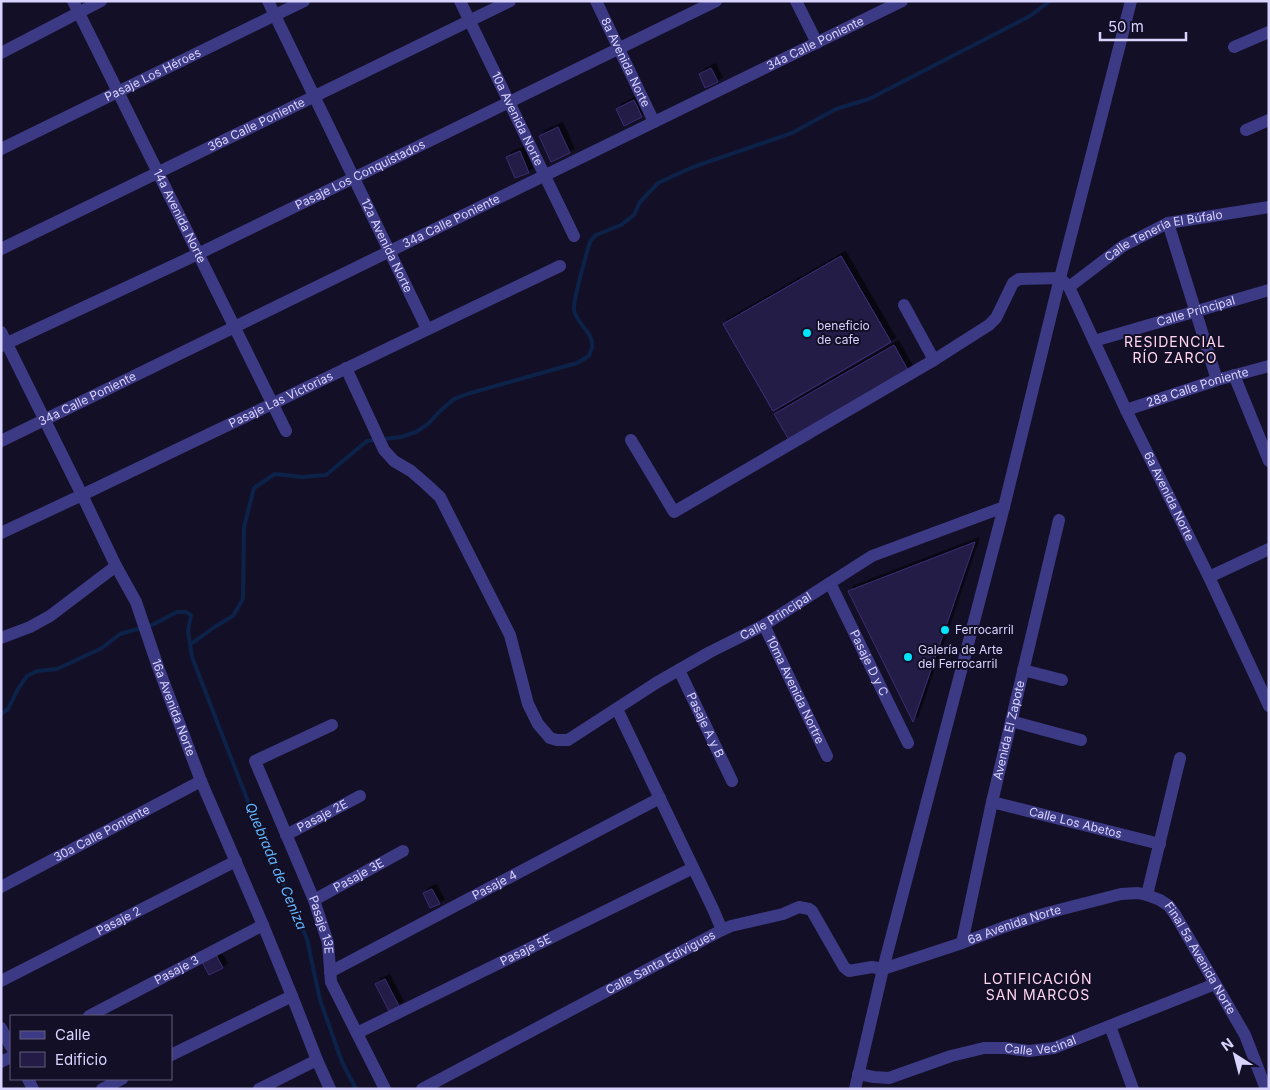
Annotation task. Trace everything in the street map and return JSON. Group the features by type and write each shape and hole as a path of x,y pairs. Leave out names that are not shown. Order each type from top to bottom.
{"street":[{"path":"1,53 76,7 101,1"},
{"name":"12a Avenida Norte","path":"268,1 427,330"},
{"name":"Pasaje Los Héroes","path":"1,149 304,1"},
{"name":"10a Avenida Norte","path":"460,1 574,236"},
{"name":"36a Calle Poniente","path":"1,249 510,1"},
{"name":"8a Avenida Norte","path":"596,1 654,122"},
{"name":"Pasaje Los Conquistados","path":"3,340 198,254 716,1"},
{"path":"796,1 817,42"},
{"name":"34a Calle Poniente","path":"1,441 902,1"},
{"path":"854,1089 883,970 1004,507 1065,282 1131,1"},
{"name":"14a Avenida Norte","path":"76,7 286,431"},
{"path":"1234,47 1269,32"},
{"path":"1246,130 1269,120"},
{"name":"Calle Tenería El Búfalo","path":"1065,282 1123,246 1168,223 1269,207"},
{"path":"1168,223 1217,380"},
{"name":"Pasaje Las Victorias","path":"1,533 560,266"},
{"path":"631,440 674,512 934,360 993,322 1016,280 1019,278 1065,282"},
{"name":"6a Avenida Norte","path":"1065,282 1209,577 1269,706"},
{"name":"Calle Principal","path":"1094,341 1269,290"},
{"path":"904,305 934,360"},
{"name":"16a Avenida Norte","path":"3,340 140,611 147,636 201,781 263,925 330,1089"},
{"name":"28a Calle Poniente","path":"1126,410 1217,380 1269,366"},
{"name":"Calle Principal","path":"346,368 384,450 394,461 411,471 440,497 510,635 528,704 538,724 550,738 558,740 568,740 656,683 710,652 764,625 872,556 1004,507"},
{"path":"1234,375 1265,443 1269,461"},
{"name":"Avenida El Zapote","path":"962,943 992,802 1059,520"},
{"path":"1209,577 1269,549"},
{"path":"1,638 30,627 50,616 116,566"},
{"name":"Pasaje D y C","path":"830,583 908,743"},
{"name":"10ma Avenida Nortre","path":"764,625 827,756"},
{"name":"Pasaje A y B","path":"679,670 732,781"},
{"path":"1023,670 1062,680"},
{"path":"617,710 722,930"},
{"path":"1011,721 1081,740"},
{"name":"Pasaje 13E","path":"332,725 255,761 314,900 328,943 331,982 386,1089"},
{"path":"1147,895 1180,758"},
{"name":"30a Calle Poniente","path":"1,887 201,781"},
{"name":"Pasaje 2E","path":"286,835 360,796"},
{"name":"Pasaje 4","path":"330,972 660,798"},
{"name":"Calle Los Abetos","path":"992,802 1160,844"},
{"name":"Pasaje 3E","path":"314,900 403,851"},
{"name":"Pasaje 2","path":"1,981 236,861"},
{"name":"Pasaje 5E","path":"357,1033 693,868"},
{"name":"6a Avenida Norte","path":"883,970 1047,913 1121,894 1138,893 1147,895"},
{"name":"Final 5a Avenida Norte","path":"1147,895 1169,906 1176,916 1245,1035 1266,1089"},
{"name":"Calle Santa Edivigues","path":"422,1089 722,930 731,926 783,914 799,907 812,911 844,967 849,971 872,967 883,970"},
{"name":"Pasaje 3","path":"91,1015 263,925"},
{"name":"Calle Vecinal","path":"858,1074 890,1078 951,1056 984,1048 1029,1051 1054,1048 1214,984"},
{"path":"172,1055 292,996"},
{"path":"1110,1026 1133,1089"},
{"path":"1,1028 10,1045"},
{"path":"259,1089 317,1060"},
{"path":"102,1089 120,1080"}],"building":[{"path":"711,68 718,82 705,88 699,74"},
{"path":"634,100 642,117 624,126 616,109"},
{"path":"558,127 570,153 551,162 539,136"},
{"path":"520,151 529,173 515,178 506,157"},
{"name":"beneficio de cafe","path":"841,256 891,342 773,411 723,324"},
{"name":"beneficio de cafe","path":"841,256 891,342 773,411 723,324"},
{"path":"894,345 909,372 789,440 774,414"},
{"name":"Galería de Arte del Ferrocarril","path":"975,542 913,722 848,591"},
{"path":"432,889 440,904 430,908 423,893"},
{"path":"216,955 223,968 209,975 202,962"},
{"path":"385,979 399,1006 389,1011 375,984"}],"waterway":[{"path":"191,644 233,616 243,599 244,527 254,488 275,474 302,477 326,475 367,441 401,437 416,432 428,424 454,399 577,363 589,356 592,347 591,339 575,315 574,304 591,240 596,235 621,225 634,215 640,202 658,183 693,167 792,133 836,109 869,99 1030,16 1050,1"},
{"name":"Quebrada de Ceniza","path":"1,714 8,709 27,676 37,671 57,669 102,648 120,634 152,625 177,612 186,612 191,615 188,631 192,657 249,804 307,939 320,1000 342,1062 356,1089"}],"place":[{"name":"beneficio de cafe","path":"807,333"},
{"name":"Ferrocarril","path":"945,630"},
{"name":"Galería de Arte del Ferrocarril","path":"908,657"}],"district":[{"name":"RESIDENCIAL RÍO ZARCO","path":"1175,350"},
{"name":"LOTIFICACIÓN SAN MARCOS","path":"1038,988"}]}
